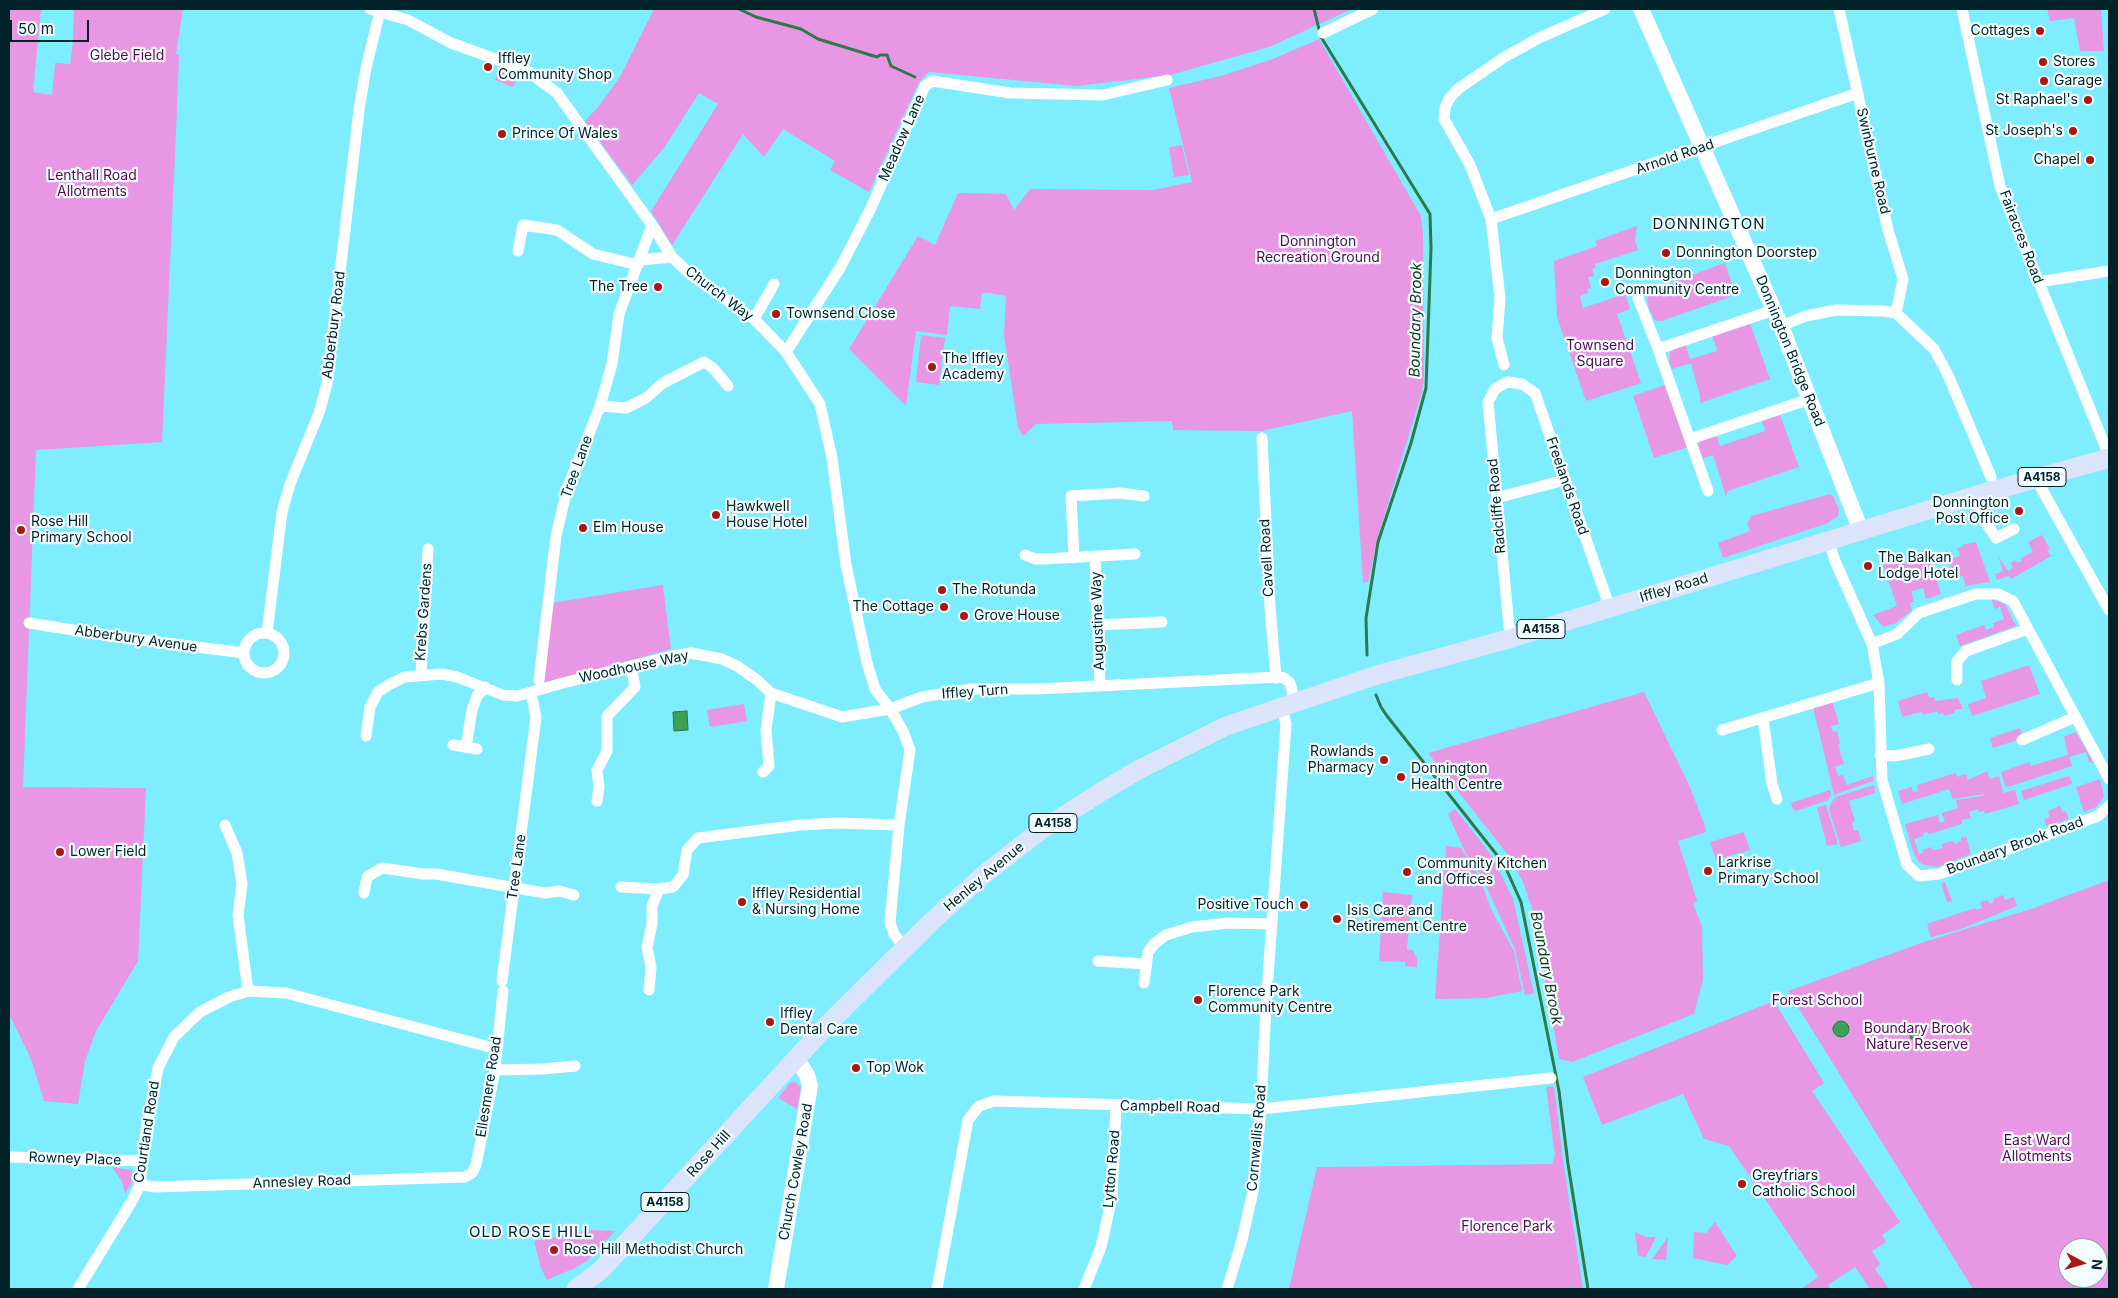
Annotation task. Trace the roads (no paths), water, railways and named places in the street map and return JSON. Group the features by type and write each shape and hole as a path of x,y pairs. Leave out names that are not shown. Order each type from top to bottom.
{"main road":[{"name":"Donnington Bridge Road","path":"1641,9 1781,326 1861,531"},
{"name":"Iffley Road","path":"1373,676 1512,638 1974,496 2109,457"},
{"name":"Henley Avenue","path":"796,1058 858,993 905,948 987,872 1037,833 1101,792 1193,741 1226,726 1373,676"},
{"name":"Rose Hill","path":"576,1289 607,1264 796,1058"},
{"name":"Church Cowley Road","path":"776,1289 810,1086 807,1074 796,1058"}],"street":[{"path":"1323,33 1373,9"},
{"path":"1504,365 1497,338 1500,298 1491,218 1470,165 1444,119 1445,108 1449,99 1458,89 1503,58 1538,38 1605,9"},
{"name":"Swinburne Road","path":"1839,9 1888,230 1903,279 1896,313"},
{"name":"Fairacres Road","path":"1962,9 2000,186 2109,457"},
{"name":"Church Way","path":"382,10 408,20 451,43 526,70 557,93 652,225 672,257 690,275 754,319 786,352 824,412 845,556 867,663 875,689 890,709"},
{"name":"Abberbury Road","path":"267,633 282,512 290,484 319,413 327,384 358,110 366,68 382,10"},
{"name":"Meadow Lane","path":"786,352 840,268 870,210 925,86 932,81 1010,93 1104,95 1167,80"},
{"name":"Arnold Road","path":"1491,218 1858,93"},
{"path":"518,251 523,225 557,230 593,254 638,262 672,257"},
{"name":"Tree Lane","path":"539,680 556,536 568,489 600,406 612,364 619,314 652,225"},
{"path":"2038,282 2109,271"},
{"path":"754,319 774,284"},
{"path":"1638,298 1708,491"},
{"path":"1658,349 1774,310"},
{"path":"1781,326 1806,316 1836,310 1896,313 1934,348 1991,477"},
{"path":"600,406 626,408 646,398 662,383 704,362 713,368 728,386"},
{"name":"Freelands Road","path":"1507,382 1522,384 1535,393 1610,608"},
{"name":"Radcliffe Road","path":"1507,382 1495,389 1488,402 1509,627 1512,638"},
{"path":"1690,439 1810,398"},
{"name":"Cavell Road","path":"1262,438 1270,607 1276,678"},
{"path":"2036,479 2109,610"},
{"path":"1496,498 1565,480"},
{"path":"1074,558 1071,496 1120,493 1144,496"},
{"path":"1974,496 1985,521 1996,538 2014,528"},
{"name":"Boundary Brook Road","path":"1829,542 1835,561 1872,644 1879,683 1882,780 1907,865 1919,876 1939,874 2098,816 2109,806"},
{"name":"Krebs Gardens","path":"421,674 428,549"},
{"name":"Augustine Way","path":"1025,555 1035,559 1135,554"},
{"name":"Augustine Way","path":"1095,556 1100,686"},
{"path":"1872,644 1897,634 1919,613 1976,594 1998,594 2013,602 2109,779"},
{"name":"Abberbury Avenue","path":"29,622 111,636 244,653"},
{"path":"1098,625 1162,622"},
{"path":"1957,680 1957,661 1966,650 2028,629"},
{"path":"267,633 278,638 284,650 282,662 278,668 266,673 253,670 248,665 244,653 245,646 254,635 267,633"},
{"name":"Woodhouse Way","path":"366,736 370,707 378,692 405,677 421,674 442,674 457,677 503,695 517,696 631,666 690,653 709,655 737,666 771,693 842,717 890,709"},
{"path":"597,801 599,787 597,770 607,751 607,716 635,687 631,666"},
{"path":"1276,678 1284,678 1290,683 1288,705"},
{"name":"Iffley Turn","path":"890,709 922,697 970,690 1037,689 1276,678"},
{"path":"1722,730 1879,683"},
{"path":"453,745 471,748 472,710 477,696 485,687"},
{"name":"Tree Lane","path":"502,986 536,717 531,693"},
{"path":"763,772 769,766 766,730 771,693"},
{"name":"Cornwallis Road","path":"1227,1289 1242,1240 1253,1191 1262,1109 1268,981 1288,705"},
{"path":"890,709 903,731 910,750 899,825 890,922 894,934 905,948"},
{"path":"2022,740 2076,717"},
{"path":"1763,718 1772,784 1777,799"},
{"path":"1880,755 1895,756 1929,749"},
{"path":"621,887 659,890 673,886 684,875 687,850 698,838 800,825 837,823 899,825"},
{"path":"225,825 237,853 242,884 238,915 248,991"},
{"path":"364,893 367,876 382,868 436,874 545,893 559,891 574,895"},
{"path":"649,990 650,968 647,948 652,924 652,906 659,890"},
{"path":"1144,983 1148,952 1155,942 1166,935 1192,927 1210,925 1272,924"},
{"path":"1098,961 1145,964"},
{"name":"Ellesmere Road","path":"465,1177 472,1173 476,1165 495,1070 502,986"},
{"name":"Courtland Road","path":"78,1289 132,1202 140,1184 146,1130 158,1068 174,1037 200,1012 229,997 248,991 286,993 497,1049"},
{"path":"495,1070 577,1067"},
{"name":"Campbell Road","path":"937,1289 968,1120 979,1106 994,1101 1262,1109 1551,1078"},
{"name":"Lytton Road","path":"1084,1289 1101,1247 1112,1197 1116,1106"},
{"name":"Rowney Place","path":"9,1157 142,1161"},
{"name":"Annesley Road","path":"140,1184 156,1187 465,1177"}],"waterway":[{"path":"739,9 756,17 801,29 818,39 877,57 887,55 891,66 915,77"},
{"name":"Boundary Brook","path":"1314,9 1321,37 1430,214 1431,248 1426,388 1411,443 1378,542 1366,618 1367,655"},
{"name":"Boundary Brook","path":"1376,695 1387,716 1504,864 1521,902 1559,1091 1568,1164 1588,1289"}],"place":[{"name":"Cottages","path":"2040,31"},
{"name":"Stores","path":"2043,62"},
{"name":"Iffley Community Shop","path":"488,67"},
{"name":"Garage","path":"2044,81"},
{"name":"St Raphael's","path":"2088,100"},
{"name":"St Joseph's","path":"2073,131"},
{"name":"Prince Of Wales","path":"502,134"},
{"name":"Chapel","path":"2090,160"},
{"name":"Donnington Doorstep","path":"1666,253"},
{"name":"Donnington Community Centre","path":"1605,282"},
{"name":"The Tree","path":"658,287"},
{"name":"Townsend Close","path":"776,314"},
{"name":"The Iffley Academy","path":"932,367"},
{"name":"Donnington Post Office","path":"2019,511"},
{"name":"Hawkwell House Hotel","path":"716,515"},
{"name":"Elm House","path":"583,528"},
{"name":"Rose Hill Primary School","path":"21,530"},
{"name":"The Balkan Lodge Hotel","path":"1868,566"},
{"name":"The Rotunda","path":"942,590"},
{"name":"The Cottage","path":"944,607"},
{"name":"Grove House","path":"964,616"},
{"name":"Rowlands Pharmacy","path":"1384,760"},
{"name":"Donnington Health Centre","path":"1401,777"},
{"name":"Lower Field","path":"60,852"},
{"name":"Larkrise Primary School","path":"1708,871"},
{"name":"Community Kitchen and Offices","path":"1407,872"},
{"name":"Iffley Residential & Nursing Home","path":"742,902"},
{"name":"Positive Touch","path":"1304,905"},
{"name":"Isis Care and Retirement Centre","path":"1337,919"},
{"name":"Florence Park Community Centre","path":"1198,1000"},
{"name":"Iffley Dental Care","path":"770,1022"},
{"name":"Top Wok","path":"856,1068"},
{"name":"Greyfriars Catholic School","path":"1742,1184"},
{"name":"Rose Hill Methodist Church","path":"554,1250"}],"district":[{"name":"DONNINGTON","path":"1709,224"},
{"name":"OLD ROSE HILL","path":"531,1232"}],"park label":[{"name":"Glebe Field","path":"127,56"},
{"name":"Lenthall Road Allotments","path":"92,184"},
{"name":"Donnington Recreation Ground","path":"1318,250"},
{"name":"Townsend Square","path":"1600,354"},
{"name":"Forest School","path":"1817,1001"},
{"name":"Boundary Brook Nature Reserve","path":"1917,1038"},
{"name":"East Ward Allotments","path":"2037,1150"},
{"name":"Florence Park","path":"1507,1227"}]}
